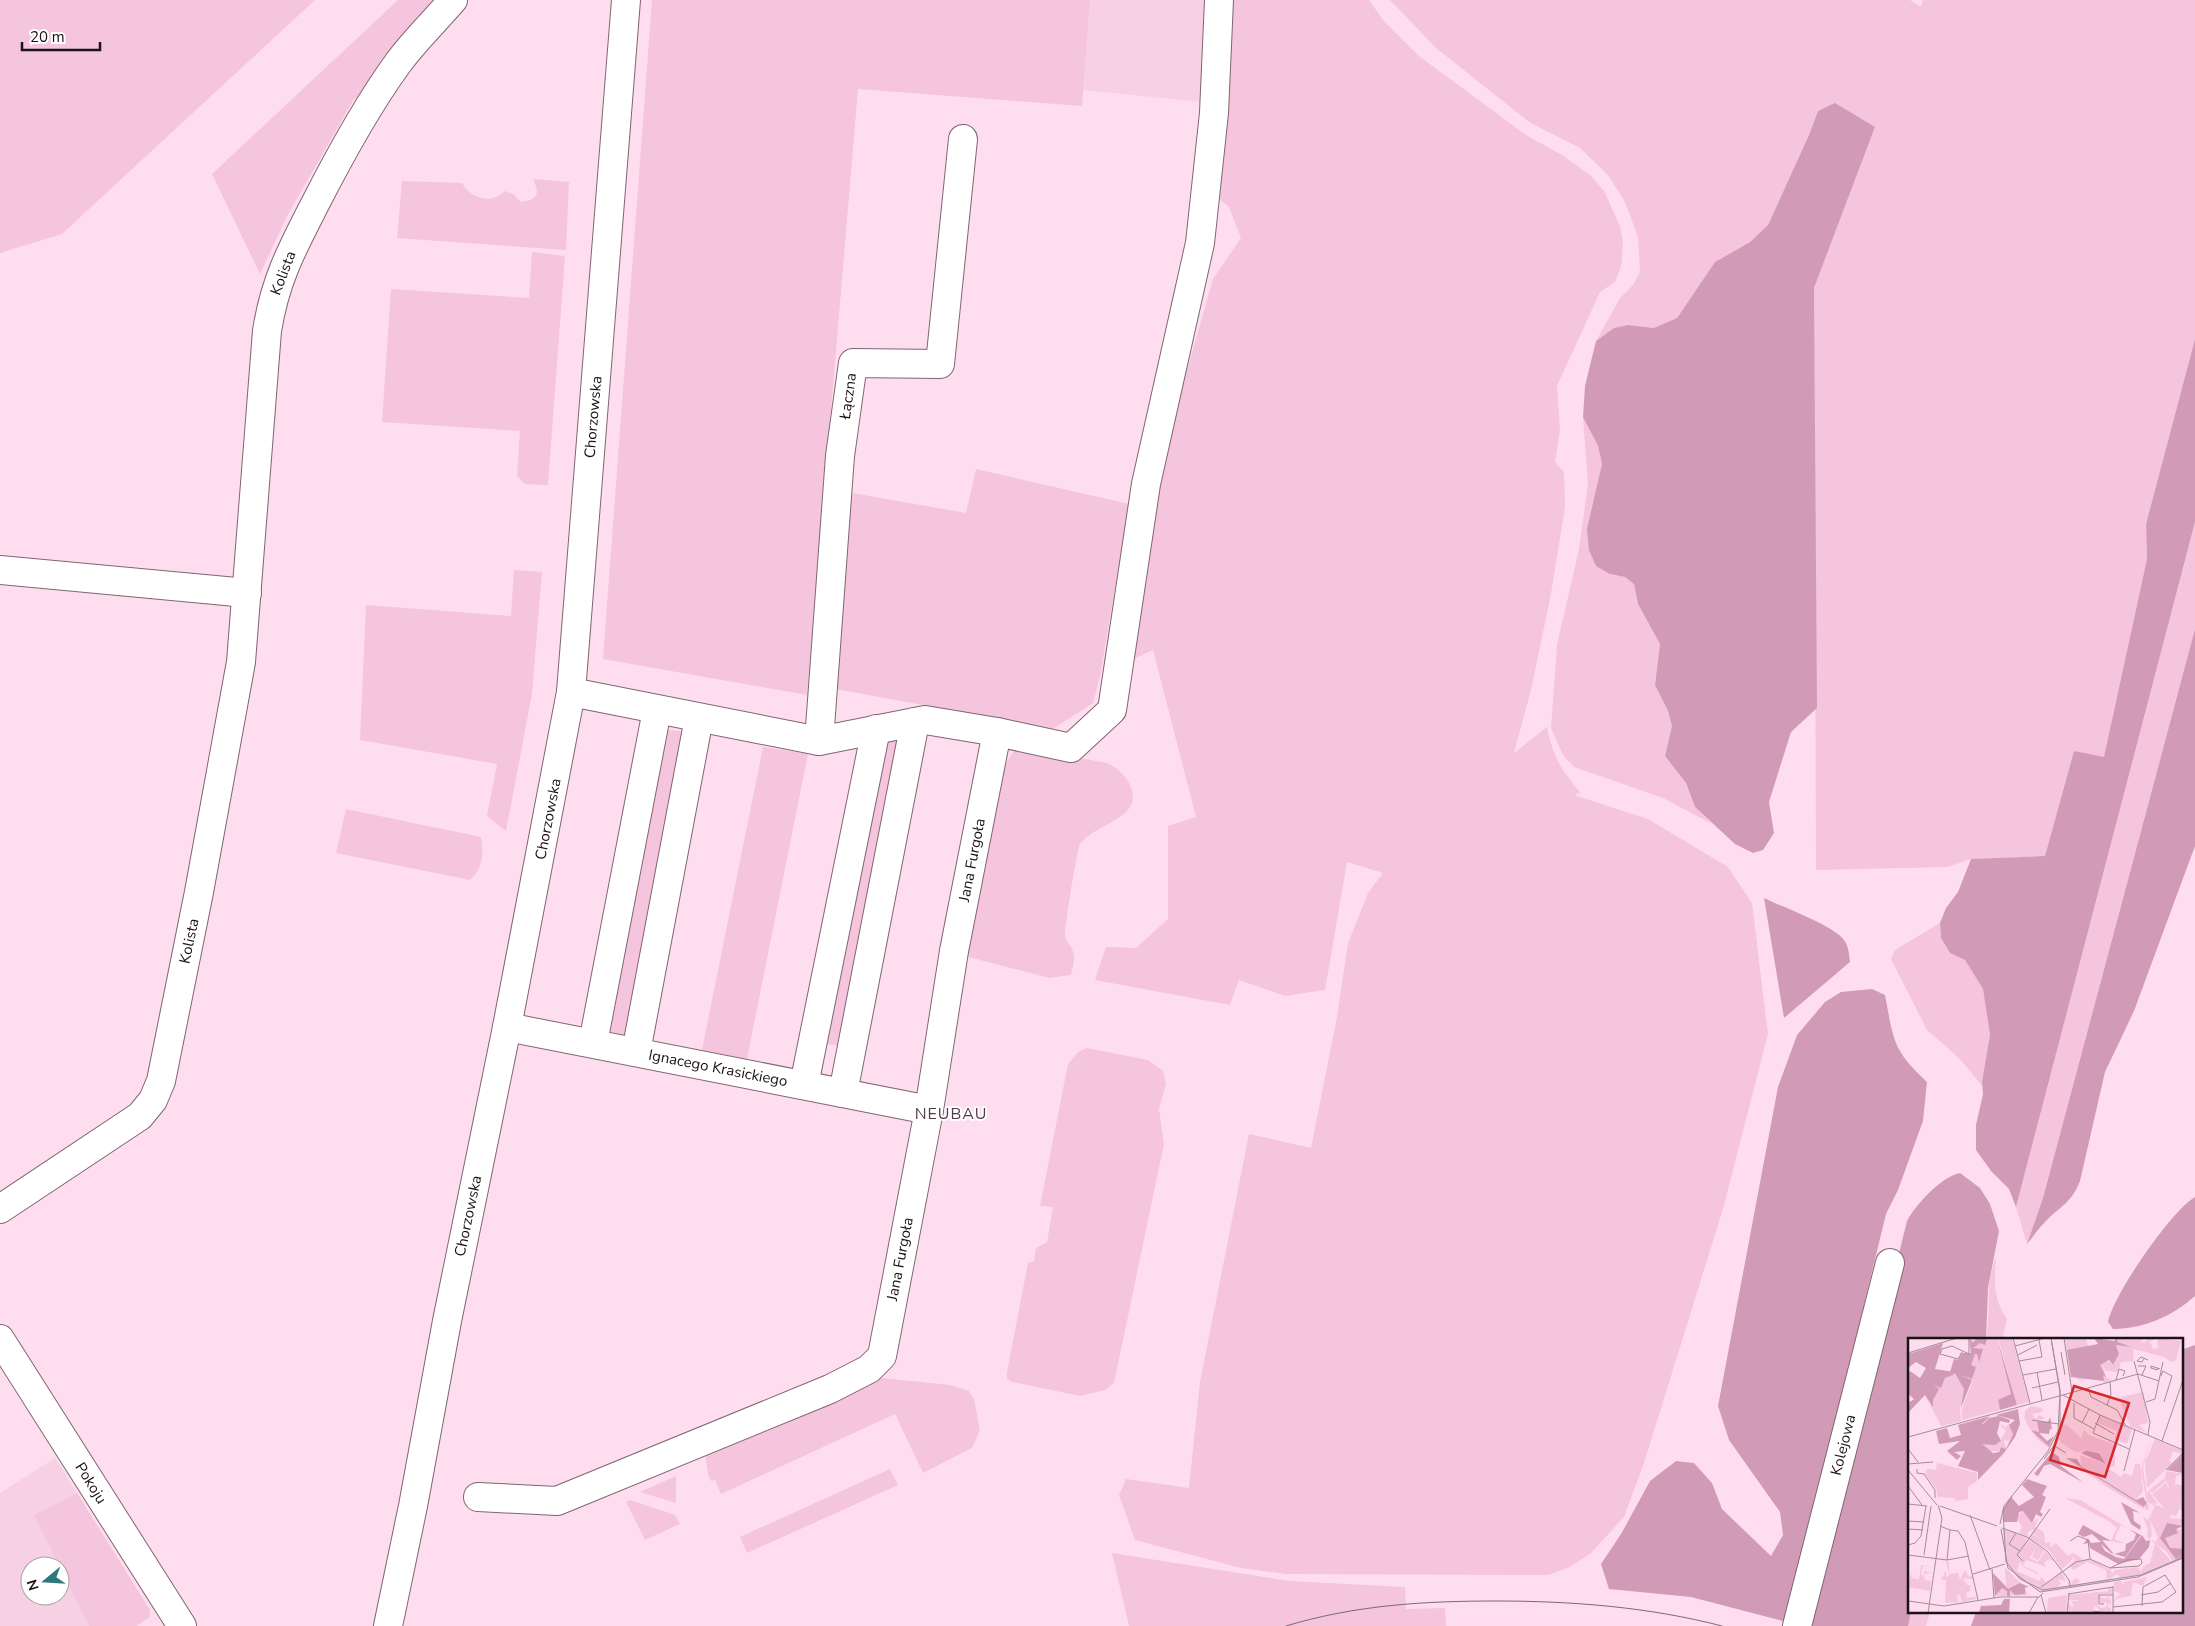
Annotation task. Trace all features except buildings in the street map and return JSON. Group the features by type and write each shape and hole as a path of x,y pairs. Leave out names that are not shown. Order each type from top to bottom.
{"street":[{"name":"Kolista","path":"0,1209 140,1116 153,1100 161,1081 199,892 241,662 267,331 271,305 283,267 339,157 372,100 399,61 453,0"},
{"name":"Chorzowska","path":"388,1626 415,1496 447,1321 507,1027 571,692 626,0"},
{"path":"571,692 819,741 876,728 925,720 997,732 1071,748 1112,710 1146,484 1200,242 1214,113 1218,0"},
{"name":"Łączna","path":"819,741 840,456 853,363 940,364 963,139"},
{"path":"0,570 247,593"},
{"path":"593,1043 657,710"},
{"path":"636,1052 699,718"},
{"path":"843,1093 914,722"},
{"path":"804,1085 876,728"},
{"name":"Jana Furgoła","path":"478,1497 557,1501 830,1389 869,1369 882,1356 929,1110 954,951 997,732"},
{"name":"Ignacego Krasickiego","path":"507,1027 929,1110"},
{"name":"Kolejowa","path":"1797,1626 1890,1264"},
{"name":"Pokoju","path":"0,1339 182,1626"}],"shaded area":[{"path":"0,0 315,0 62,234 0,253"},
{"path":"398,0 445,0 365,94 354,99 287,216 260,274 212,174"},
{"path":"652,0 1090,0 1082,106 858,89 807,695 603,659"},
{"path":"1090,0 1211,0 1202,102 1083,90"},
{"path":"1231,0 1369,0 1383,20 1419,56 1526,135 1562,155 1590,175 1604,191 1620,226 1623,244 1621,267 1615,282 1600,292 1557,386 1560,430 1555,462 1564,472 1565,507 1551,594 1531,690 1514,753 1547,727 1552,747 1559,763 1581,793 1574,795 1648,819 1728,867 1752,903 1768,1034 1723,1209 1644,1463 1624,1517 1590,1554 1568,1568 1548,1575 1286,1574 1241,1568 1135,1540 1119,1495 1126,1479 1189,1488 1200,1382 1249,1134 1311,1148 1337,1017 1348,943 1368,893 1383,873 1347,862 1325,990 1285,996 1239,980 1230,1005 1095,980 1106,947 1136,948 1168,919 1168,826 1196,817 1153,650 1123,664 1154,485 1213,279 1241,238 1229,207 1218,198"},
{"path":"1390,0 1910,0 1921,7 1923,0 2195,0 2195,339 2146,524 2147,559 2104,758 2074,751 2045,856 1971,859 1948,867 1816,870 1814,288 1875,127 1818,110 1809,135 1768,225 1750,242 1715,262 1677,318 1654,328 1628,325 1614,328 1596,341 1620,298 1633,285 1640,272 1638,237 1625,202 1608,175 1580,148 1529,122 1436,48"},
{"path":"1835,103 1875,127 1814,288 1817,708 1791,732 1769,802 1774,833 1763,850 1753,853 1735,844 1695,807 1686,783 1665,756 1672,726 1668,711 1655,685 1660,644 1638,604 1634,584 1625,577 1610,574 1596,566 1589,550 1587,529 1602,464 1598,446 1583,417 1585,386 1596,341 1614,328 1628,325 1654,328 1677,318 1715,262 1750,242 1768,225 1818,111"},
{"path":"533,179 569,182 566,250 397,238 402,181 462,183 475,196 481,198 493,198 499,196 504,191 513,194 521,202 531,200 536,195 537,192"},
{"path":"532,252 565,256 548,485 525,484 517,476 520,431 382,422 391,289 529,298"},
{"path":"2195,339 2195,522 2016,1207 2009,1189 1991,1171 1976,1150 1976,1125 1983,1094 1982,1082 1990,1035 1983,989 1965,960 1950,953 1941,938 1940,923 1946,908 1958,892 1971,859 2045,856 2074,751 2104,757 2147,559 2146,524"},
{"path":"1583,417 1598,446 1602,464 1598,484 1610,574 1625,577 1634,584 1638,604 1660,644 1655,685 1668,711 1672,726 1665,756 1686,783 1695,807 1712,824 1663,798 1574,767 1563,755 1551,728 1557,645 1579,549 1588,484"},
{"path":"976,469 1129,504 1100,677 1093,703 1053,729 830,688 847,492 966,513"},
{"path":"2195,522 2195,629 2043,1198 2027,1244 2016,1207"},
{"path":"514,570 542,572 532,694 506,831 487,816 497,764 360,740 366,605 511,616"},
{"path":"2195,629 2195,846 2134,1011 2105,1072 2077,1189 2069,1200 2042,1225 2027,1244 2043,1198"},
{"path":"915,722 843,1047 823,1043 876,729"},
{"path":"666,729 690,733 631,1036 607,1031"},
{"path":"763,747 808,754 747,1059 702,1050"},
{"path":"1024,748 1107,763 1125,777 1131,787 1133,798 1131,806 1126,812 1094,832 1080,844 1071,888 1065,935 1074,956 1071,975 1049,978 965,956 1002,770 1013,752"},
{"path":"346,809 481,837 482,854 478,871 470,880 336,853"},
{"path":"1764,898 1829,928 1844,940 1849,951 1850,962 1784,1018"},
{"path":"1940,923 1941,938 1950,953 1965,960 1983,989 1990,1035 1983,1087 1960,1059 1927,1030 1891,959 1895,950"},
{"path":"1872,989 1885,995 1896,1043 1907,1061 1927,1082 1923,1121 1898,1190 1886,1214 1807,1540 1790,1623 1691,1597 1609,1589 1601,1564 1621,1534 1650,1481 1676,1461 1694,1463 1712,1483 1722,1509 1771,1556 1783,1535 1780,1512 1729,1440 1718,1406 1778,1087 1797,1035 1825,1002 1841,992"},
{"path":"1087,1048 1148,1060 1163,1071 1166,1084 1159,1109 1164,1144 1114,1383 1105,1390 1080,1396 1012,1382 1007,1379 1007,1372 1028,1263 1034,1261 1036,1248 1047,1242 1053,1207 1040,1206 1068,1064 1078,1052"},
{"path":"1960,1173 1980,1188 1990,1204 1999,1231 1988,1288 1986,1338 1908,1338 1908,1614 1911,1614 1908,1626 1806,1626 1907,1221 1916,1207 1937,1185"},
{"path":"2195,1197 2195,1296 2177,1310 2157,1320 2147,1324 2113,1329 2108,1322 2112,1309 2131,1274 2172,1219"},
{"path":"1996,1258 1997,1297 2002,1312 2007,1319 2002,1338 1986,1338 1992,1269"},
{"path":"2195,1345 2195,1626 1971,1626 1975,1614 2182,1614 2182,1350"},
{"path":"872,1377 950,1385 969,1391 974,1399 980,1430 972,1448 923,1473 895,1414 721,1494 715,1480 711,1481 708,1475 704,1442"},
{"path":"55,1458 77,1493 34,1515 54,1556 20,1556 20,1606 70,1606 70,1588 89,1626 0,1626 0,1493"},
{"path":"890,1469 898,1485 747,1553 740,1537"},
{"path":"676,1476 676,1503 640,1492 642,1491"},
{"path":"77,1493 150,1610 150,1617 136,1626 89,1626 70,1588 70,1556 54,1556 34,1515"},
{"path":"630,1500 675,1515 680,1524 645,1540 626,1502"},
{"path":"1112,1553 1289,1581 1405,1587 1406,1609 1445,1608 1446,1626 1129,1626"},
{"path":"1911,1614 1929,1614 1926,1626 1908,1626"}],"tram line":[{"path":"1286,1626 1338,1613 1364,1609 1417,1603 1496,1601 1610,1606 1667,1614 1722,1626"}],"district":[{"name":"NEUBAU","path":"951,1114"}]}
